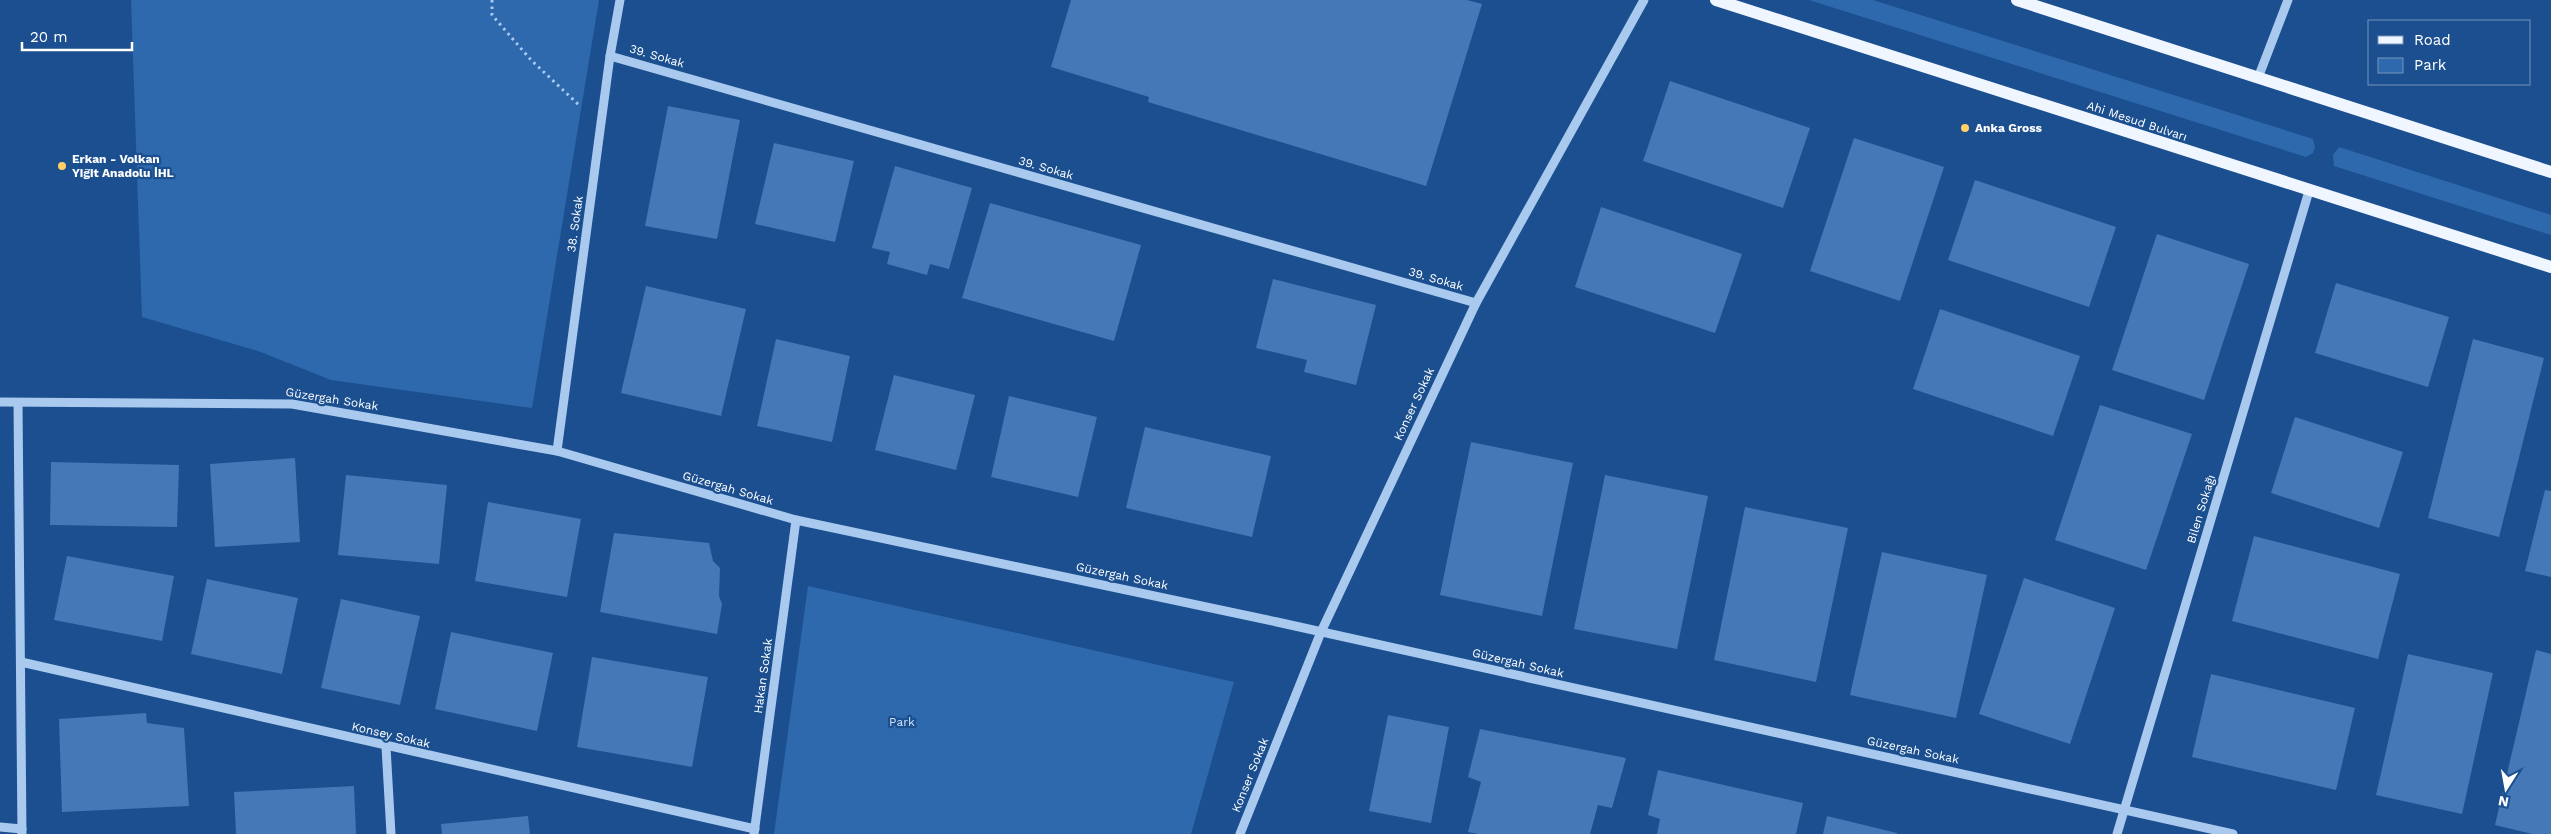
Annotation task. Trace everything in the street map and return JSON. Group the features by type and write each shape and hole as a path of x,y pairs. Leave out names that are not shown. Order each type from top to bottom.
{"main road":[{"name":"Ahi Mesud Bulvarı","path":"1716,0 2551,267"},
{"path":"2017,0 2551,172"}],"street":[{"name":"38. Sokak","path":"557,451 610,56 620,0"},
{"name":"Konser Sokak","path":"1240,834 1321,632 1476,303 1644,0"},
{"path":"2258,78 2288,0"},
{"name":"39. Sokak","path":"610,56 1476,303"},
{"name":"Bilen Sokağı","path":"2117,834 2309,191"},
{"name":"Güzergah Sokak","path":"0,402 292,404 557,451 796,520 1321,632 2124,808 2233,834"},
{"path":"0,827 22,832 22,662 18,403"},
{"name":"Hakan Sokak","path":"755,832 796,520"},
{"name":"Konsey Sokak","path":"22,662 755,832"},
{"path":"386,747 391,834"}],"path":[{"path":"492,0 492,15 530,60 601,126"}],"green space":[{"path":"131,0 599,0 532,408 331,380 258,351 142,317"},
{"path":"1809,0 1873,0 2313,139 2315,147 2313,153 2306,157"},
{"path":"2339,147 2551,215 2551,235 2334,166 2333,155"},
{"name":"Park","path":"808,586 1234,682 1191,834 774,834"}],"building":[{"path":"1071,0 1467,0 1482,4 1426,186 1148,102 1149,97 1051,67"},
{"path":"1670,81 1810,128 1783,208 1643,161"},
{"path":"668,106 740,120 717,239 645,226"},
{"path":"1854,138 1944,167 1900,301 1810,271"},
{"path":"774,143 854,161 835,242 755,224"},
{"path":"895,166 972,188 949,269 930,264 927,275 887,264 890,252 872,248"},
{"path":"1975,180 2116,227 2089,307 1948,260"},
{"path":"990,203 1141,245 1114,341 962,298"},
{"path":"1601,207 1742,254 1715,333 1575,287"},
{"path":"2157,234 2249,264 2204,400 2112,370"},
{"path":"1273,279 1376,305 1356,385 1304,372 1307,360 1256,348"},
{"path":"2336,283 2449,317 2428,387 2315,353"},
{"path":"646,286 746,309 721,416 621,393"},
{"path":"1940,309 2080,356 2053,436 1913,389"},
{"path":"776,339 850,356 832,442 757,426"},
{"path":"2473,339 2544,358 2499,537 2428,518"},
{"path":"894,375 975,395 956,470 875,450"},
{"path":"1009,396 1097,417 1078,497 991,477"},
{"path":"2100,405 2192,434 2146,570 2055,540"},
{"path":"2295,417 2403,452 2379,528 2271,493"},
{"path":"1145,427 1271,456 1252,537 1126,508"},
{"path":"1471,442 1573,463 1542,616 1440,595"},
{"path":"295,458 300,542 215,547 210,464"},
{"path":"51,462 179,465 177,527 50,525"},
{"path":"346,475 447,485 439,564 338,555"},
{"path":"1605,475 1708,496 1677,649 1574,629"},
{"path":"2545,490 2551,491 2551,577 2525,571"},
{"path":"488,502 581,519 567,597 475,581"},
{"path":"1745,507 1848,528 1816,682 1714,660"},
{"path":"614,533 709,543 713,561 720,568 719,596 722,604 717,634 600,612"},
{"path":"2254,536 2400,574 2378,659 2232,621"},
{"path":"1882,552 1987,575 1956,718 1850,695"},
{"path":"67,556 174,576 162,641 54,620"},
{"path":"2024,578 2115,608 2070,744 1979,714"},
{"path":"207,579 298,598 282,674 191,654"},
{"path":"341,599 420,616 400,705 321,688"},
{"path":"451,632 553,653 537,731 435,709"},
{"path":"2536,650 2551,654 2551,834 2532,834 2495,825"},
{"path":"2408,654 2493,673 2462,814 2376,795"},
{"path":"592,657 708,677 692,767 577,747"},
{"path":"2211,674 2355,708 2336,790 2192,757"},
{"path":"146,713 147,723 184,728 189,806 62,812 59,719"},
{"path":"1388,715 1449,727 1431,823 1369,811"},
{"path":"1480,729 1626,758 1612,808 1598,805 1590,834 1478,834 1468,832 1481,782 1468,777"},
{"path":"1658,770 1803,803 1796,834 1657,834 1660,819 1648,815"},
{"path":"354,786 356,834 236,834 234,792"},
{"path":"528,816 530,834 442,834 441,824"},
{"path":"1827,816 1897,833 1897,834 1823,834"}],"place":[{"name":"Anka Gross","path":"1965,128"},
{"name":"Erkan - Volkan Yiğit Anadolu İHL","path":"62,166"}]}
